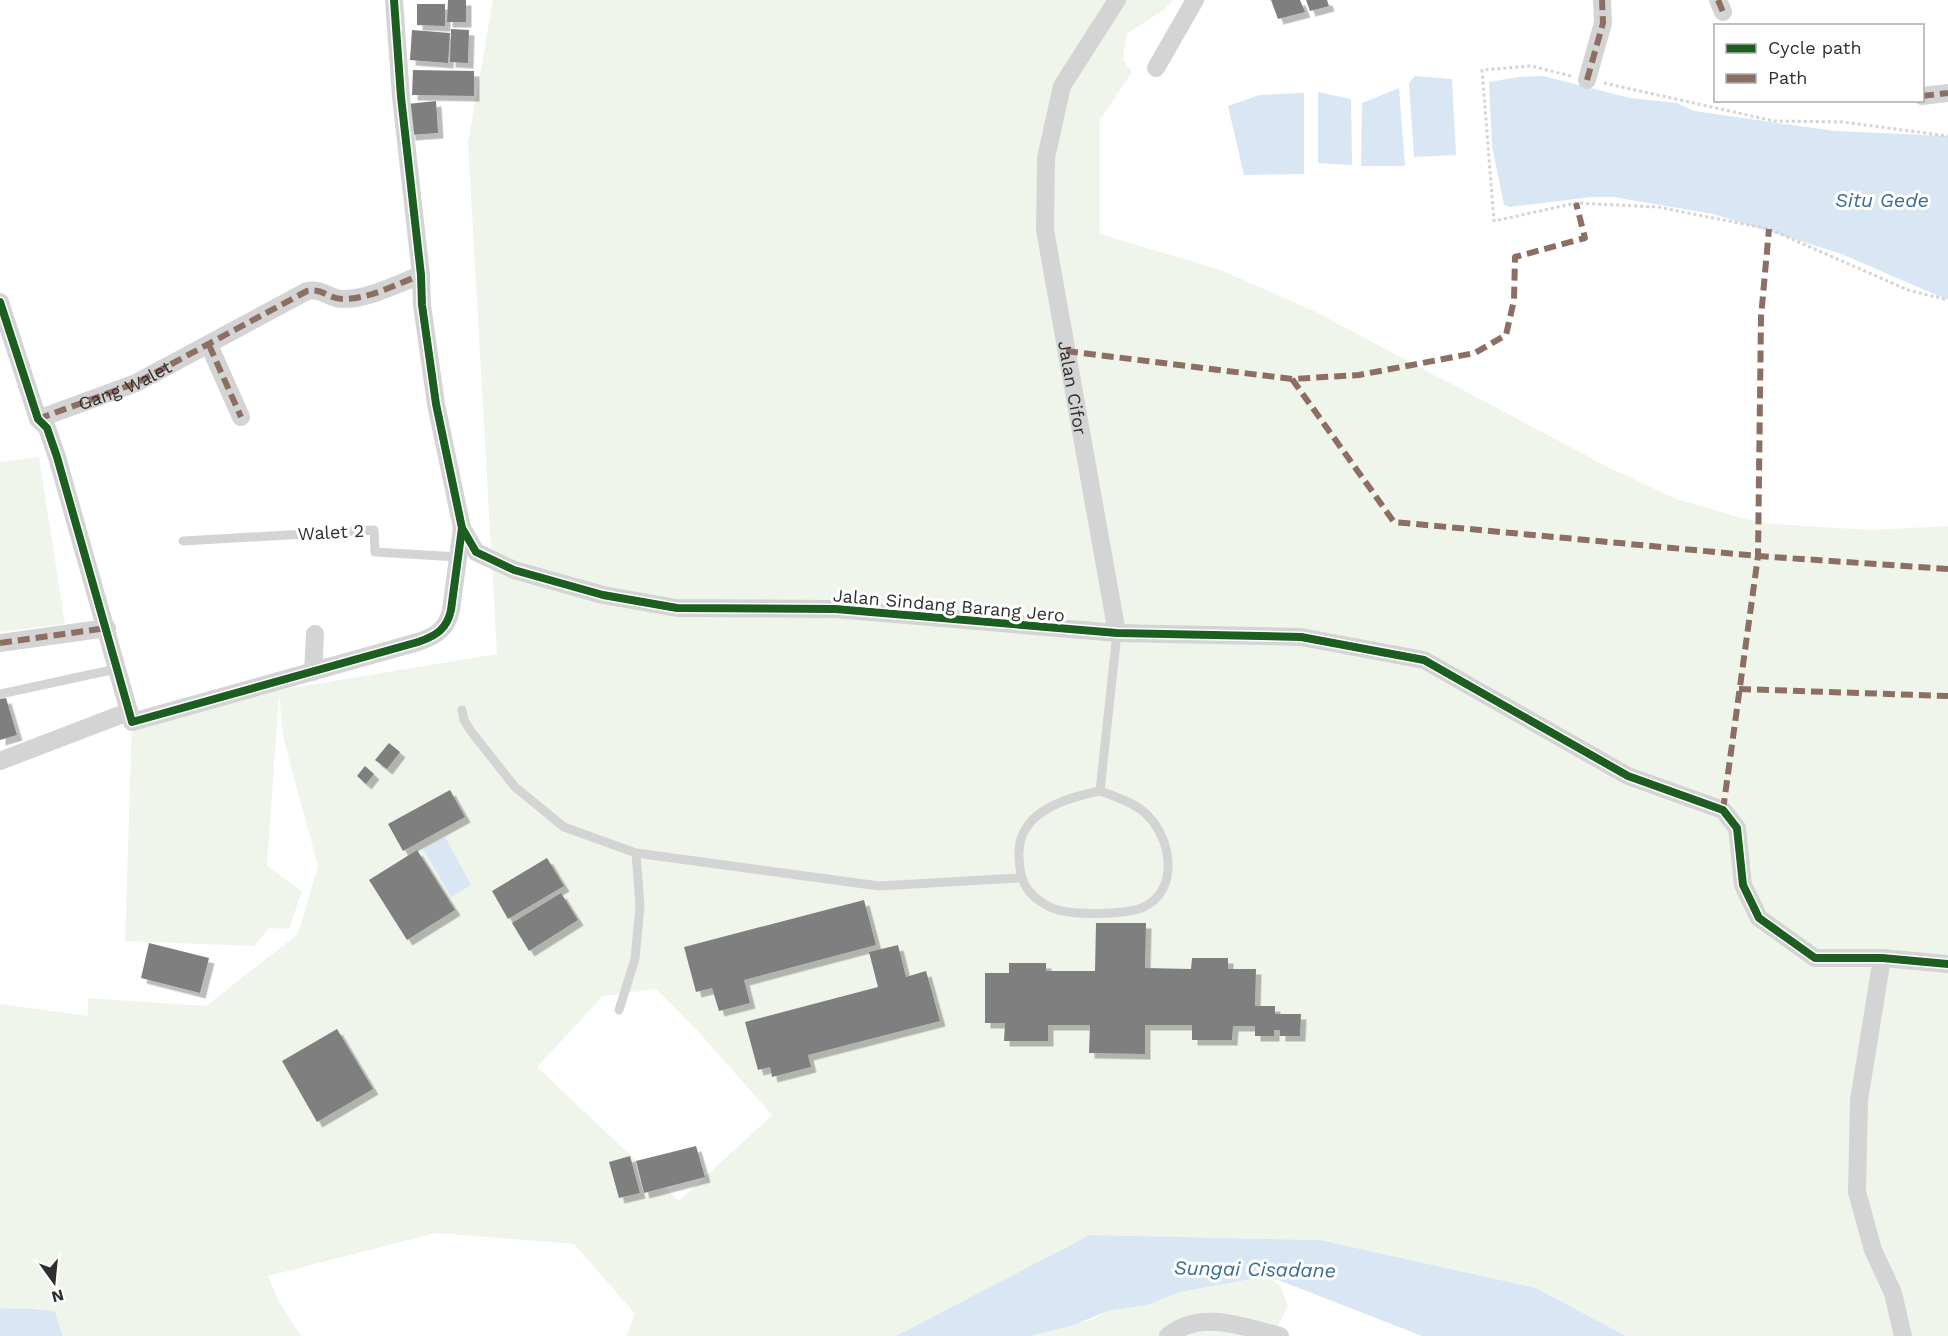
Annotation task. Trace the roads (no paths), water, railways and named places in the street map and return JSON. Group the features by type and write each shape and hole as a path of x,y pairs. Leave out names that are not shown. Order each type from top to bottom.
{"street":[{"path":"0,302 38,418 47,428 57,457 132,722 431,638 441,631 448,623 458,557 465,534 436,404 422,305 421,275 400,97 394,0"},
{"name":"Jalan Cifor","path":"1117,0 1062,86 1046,158 1045,230 1117,633"},
{"path":"1156,68 1196,0"},
{"path":"1587,80 1603,23 1602,0"},
{"path":"1924,96 1948,93"},
{"name":"Gang Walet","path":"38,418 136,383 154,371 208,345 307,291 324,291 332,297 343,299 367,294 421,275"},
{"path":"208,345 241,417"},
{"name":"Jalan Sindang Barang Jero","path":"465,534 476,552 514,570 603,595 677,608 835,609 1117,633 1301,637 1424,660 1628,776 1723,810 1737,828 1743,885 1759,918 1815,957 1882,958 1948,964"},
{"path":"0,643 107,628"},
{"path":"313,672 315,634"},
{"path":"0,761 128,712"},
{"path":"1882,958 1859,1100 1857,1192 1873,1250 1893,1293 1903,1336"},
{"path":"1168,1336 1193,1323 1215,1320 1280,1336"}],"lane":[{"name":"Walet 2","path":"183,541 374,530 375,552 458,557"},
{"name":"Jalan Cifor","path":"1100,791 1117,633"},
{"path":"0,694 116,669"},
{"path":"462,710 464,720 470,730 515,786 564,826 636,853 879,886 1020,878"},
{"path":"1100,791 1125,801 1149,816 1163,839 1168,858 1169,875 1163,891 1144,907 1106,914 1058,910 1033,898 1020,878 1019,849 1029,822 1048,807 1072,796 1100,791"},
{"path":"619,1011 635,959 639,906 636,853"}],"water":[{"path":"1415,76 1452,79 1456,155 1414,157 1409,83"},
{"name":"Situ Gede","path":"1543,76 1630,98 1677,103 1694,111 1835,131 1948,136 1948,300 1839,253 1713,214 1613,197 1591,197 1510,207 1504,205 1492,146 1489,82"},
{"path":"1399,88 1405,166 1361,166 1362,103"},
{"path":"1318,92 1351,99 1352,165 1318,163"},
{"path":"1304,93 1304,174 1244,175 1228,106 1259,95"},
{"path":"445,837 471,885 451,897 423,849"},
{"name":"Sungai Cisadane","path":"1090,1235 1320,1240 1536,1288 1626,1336 1422,1336 1268,1276 1180,1292 1148,1305 1108,1311 1071,1326 1030,1336 896,1336"},
{"path":"0,1308 55,1312 63,1336 0,1336"}]}
